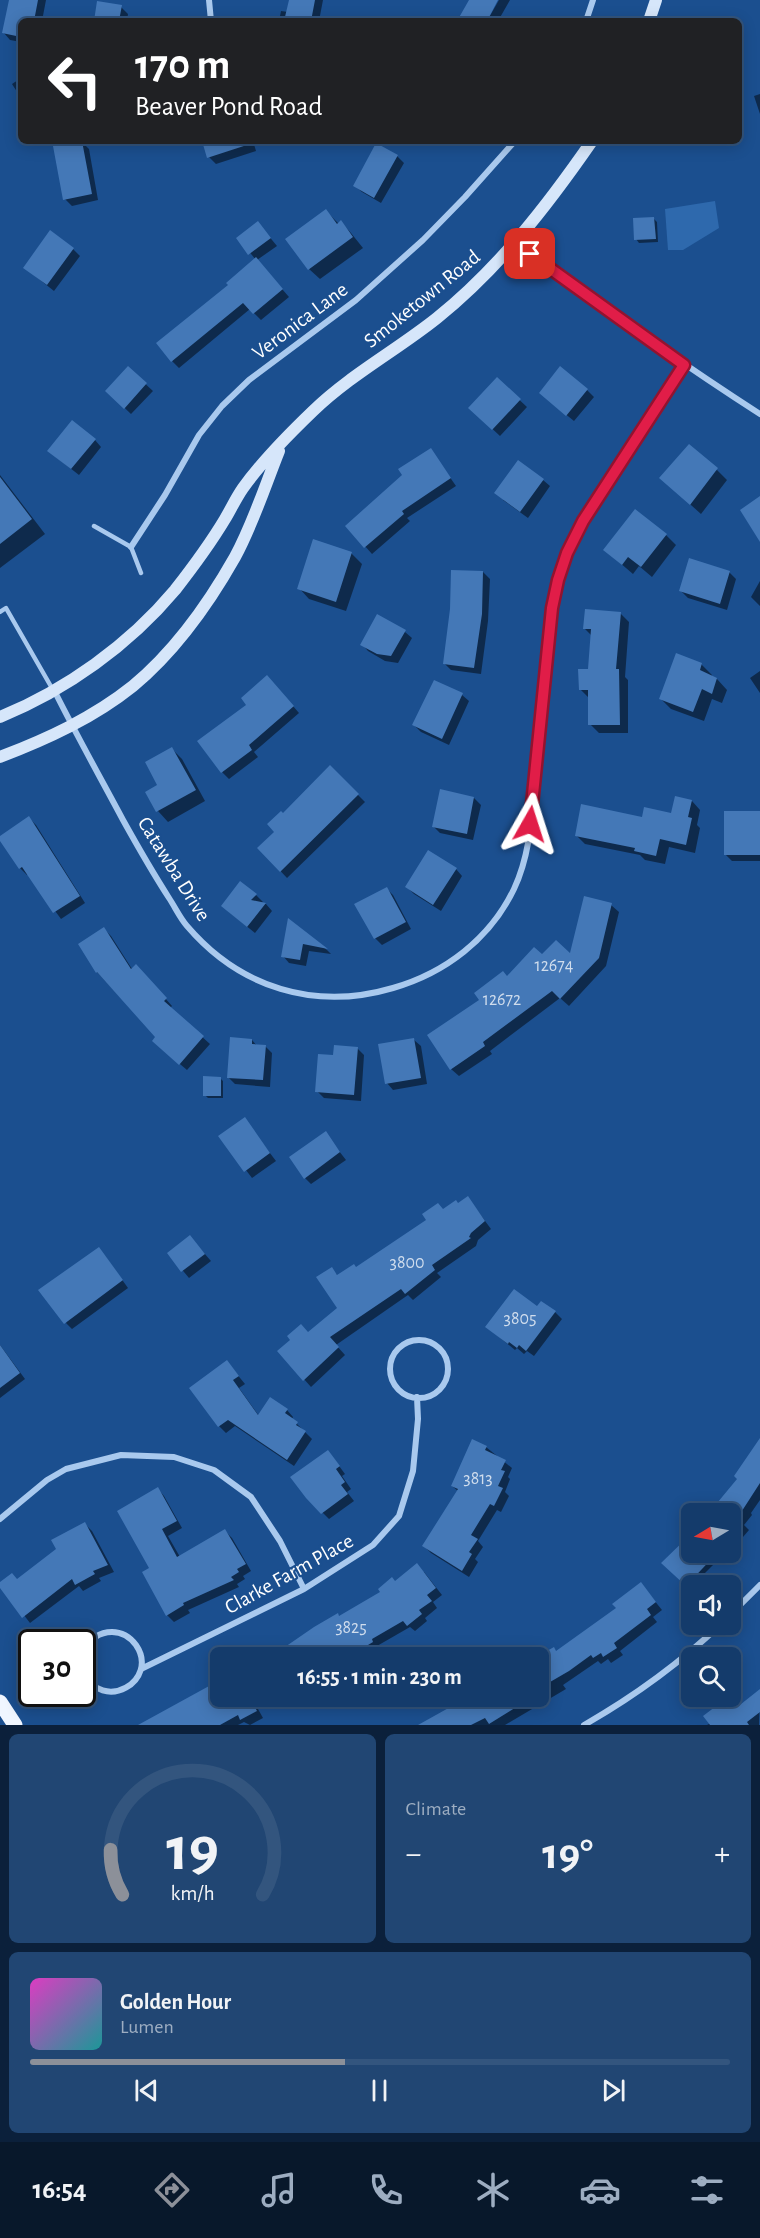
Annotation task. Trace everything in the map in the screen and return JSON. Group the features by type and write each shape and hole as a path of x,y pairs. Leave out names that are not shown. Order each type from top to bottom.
{"main road":[{"path":"651,18 656,0"},
{"name":"Smoketown Road","path":"0,717 25,707 95,664 138,628 174,591 202,555 243,488 283,442 315,408 344,384 438,317 483,277 558,191 590,144"},
{"name":"Smoketown Road","path":"0,757 72,726 132,686 152,668 185,630 236,555 283,442"}],"street":[{"path":"209,0 211,18"},
{"path":"587,18 593,0"},
{"name":"Veronica Lane","path":"131,547 165,495 199,435 222,406 249,380 356,300 423,240 512,144"},
{"path":"515,243 612,315 760,414"},
{"name":"Catawba Drive","path":"53,690 149,867 186,924 208,947 232,966 265,984 294,994 346,997 378,992 409,983 439,970 464,953 481,937 499,915 514,889 528,846 552,608 558,580 567,553 583,521 684,365"},
{"path":"417,1340 427,1341 442,1351 448,1369 447,1378 435,1393 417,1398 400,1390 391,1373 391,1364 400,1347 417,1340"},
{"name":"Clarke Farm Place","path":"96,1688 113,1692 131,1685 141,1669 304,1589 373,1545 399,1516 413,1471 418,1419 417,1398"},
{"path":"0,1519 47,1480 66,1469 121,1455 174,1457 214,1470 251,1497 280,1541 304,1589"},
{"path":"741,1604 760,1585"},
{"path":"96,1636 104,1632 124,1634 132,1640 141,1659 141,1669"},
{"path":"584,1725 659,1676 708,1635"}],"lane":[{"path":"94,526 131,547 141,573"},
{"path":"0,612 6,608 53,690"}],"shaded area":[{"path":"715,201 719,228 683,250 668,250 665,209"}],"building":[{"path":"9,0 38,0 35,18 18,18 18,36 2,33"},
{"path":"289,0 315,0 312,18 285,18"},
{"path":"469,0 498,0 489,18 459,18"},
{"path":"97,1 122,5 120,18 94,18"},
{"path":"83,144 92,194 63,200 53,146"},
{"path":"203,144 250,144 207,158"},
{"path":"375,144 398,155 374,198 353,186"},
{"path":"326,209 337,224 341,220 353,237 308,270 285,239"},
{"path":"654,217 656,239 634,240 633,218"},
{"path":"258,221 271,238 248,255 236,238"},
{"path":"50,230 74,248 47,285 23,268"},
{"path":"256,257 283,289 253,314 243,303 171,362 156,343 228,285 226,283"},
{"path":"128,366 147,383 124,409 105,391"},
{"path":"560,366 588,389 566,416 539,393"},
{"path":"497,377 521,399 492,430 468,408"},
{"path":"72,420 96,439 71,469 47,451"},
{"path":"689,444 718,468 690,505 659,478"},
{"path":"431,448 451,478 402,511 404,514 364,548 345,526 402,475 398,469"},
{"path":"518,460 544,479 520,512 494,493"},
{"path":"0,477 32,519 0,544"},
{"path":"760,496 760,542 740,510"},
{"path":"635,509 667,534 641,567 628,557 622,565 603,550"},
{"path":"313,539 352,552 336,602 297,589"},
{"path":"689,558 730,571 720,604 679,591"},
{"path":"451,570 483,571 482,614 474,668 443,664 450,609"},
{"path":"585,609 621,612 616,669 619,669 620,725 588,725 588,690 579,690 578,669 588,669 591,629 583,629"},
{"path":"377,614 406,630 391,656 377,654 360,645"},
{"path":"676,653 702,663 700,670 717,678 712,694 702,689 693,712 659,699"},
{"path":"267,675 294,706 249,745 252,750 221,773 197,741 246,705 241,698"},
{"path":"434,680 463,693 442,739 412,725"},
{"path":"172,747 196,790 156,812 145,792 157,785 145,762"},
{"path":"330,765 359,794 280,872 257,848 274,832 267,824 281,811 283,813"},
{"path":"440,789 474,797 467,834 432,827"},
{"path":"675,796 692,800 688,817 692,818 686,845 660,839 656,856 634,851 635,848 575,836 581,804 642,817 644,807 671,813"},
{"path":"724,811 760,811 760,855 724,855"},
{"path":"29,816 80,896 53,913 22,867 19,869 0,841 0,836"},
{"path":"428,850 457,868 433,905 405,887"},
{"path":"240,881 257,894 251,900 266,903 247,927 221,906"},
{"path":"387,887 406,922 374,939 354,904"},
{"path":"584,896 612,903 599,958 560,999 552,991 483,1042 485,1046 450,1070 427,1035 479,1000 474,993 503,971 507,976 534,947 542,954 556,940 570,953"},
{"path":"288,918 328,949 303,944 300,960 281,957"},
{"path":"104,927 131,969 136,964 167,998 164,1001 204,1036 179,1065 152,1041 155,1037 96,973 78,944"},
{"path":"230,1037 252,1039 252,1044 266,1045 263,1080 227,1078"},
{"path":"414,1038 421,1078 385,1084 378,1044"},
{"path":"334,1045 358,1047 354,1095 315,1092 318,1054 333,1055"},
{"path":"203,1076 221,1077 221,1096 203,1096"},
{"path":"245,1117 270,1153 244,1172 218,1136"},
{"path":"326,1131 340,1152 304,1179 289,1157"},
{"path":"468,1196 485,1221 471,1233 469,1237 471,1238 432,1265 435,1270 405,1294 401,1289 330,1337 339,1347 303,1381 277,1351 290,1340 287,1336 301,1324 308,1332 337,1308 316,1277 332,1267 337,1275 354,1264 356,1267 426,1220 422,1214 438,1203 443,1209 456,1200 458,1203"},
{"path":"190,1235 205,1254 181,1272 167,1253"},
{"path":"99,1247 123,1280 64,1324 38,1290"},
{"path":"514,1289 537,1306 541,1301 556,1311 526,1351 519,1345 517,1348 509,1342 508,1344 485,1327"},
{"path":"0,1345 20,1373 0,1388"},
{"path":"227,1360 239,1376 233,1380 258,1415 270,1397 288,1409 285,1413 298,1422 296,1425 306,1431 287,1460 228,1420 218,1427 189,1388"},
{"path":"760,1438 760,1483 741,1512 741,1503 717,1503 737,1479 734,1476"},
{"path":"472,1439 487,1446 485,1450 506,1460 501,1470 505,1471 498,1486 503,1488 494,1506 490,1504 471,1535 478,1539 469,1552 472,1554 462,1571 422,1546 458,1489 451,1486"},
{"path":"328,1450 340,1466 336,1469 345,1482 341,1485 348,1494 321,1514 290,1477"},
{"path":"158,1487 177,1521 162,1529 177,1557 225,1529 246,1564 237,1569 239,1572 231,1577 234,1580 183,1603 184,1605 166,1616 142,1572 149,1568 117,1511"},
{"path":"85,1522 108,1565 93,1571 95,1574 75,1585 72,1579 22,1618 0,1588 0,1582 12,1573 17,1579 56,1549 51,1540"},
{"path":"681,1544 681,1563 708,1563 696,1575 681,1575 681,1581 661,1563"},
{"path":"417,1563 436,1588 427,1595 432,1601 419,1610 422,1614 407,1626 403,1621 372,1639 373,1642 365,1647 285,1647 338,1613 339,1616 380,1592 378,1589 392,1577 395,1581"},
{"path":"641,1582 656,1602 647,1609 651,1615 614,1643 617,1648 603,1657 601,1653 593,1658 591,1655 549,1683 549,1650 554,1647 556,1651 616,1608 612,1604"},
{"path":"210,1685 210,1707 255,1707 257,1711 240,1720 238,1715 220,1725 138,1725"},
{"path":"760,1689 760,1712 747,1722 749,1725 710,1725 703,1716 715,1707 736,1708 741,1707 741,1704"},
{"path":"450,1707 516,1707 489,1724 485,1718 471,1725 418,1725"}],"route":[{"path":"530,254 684,365 583,521 567,553 552,608 530,824"}]}
